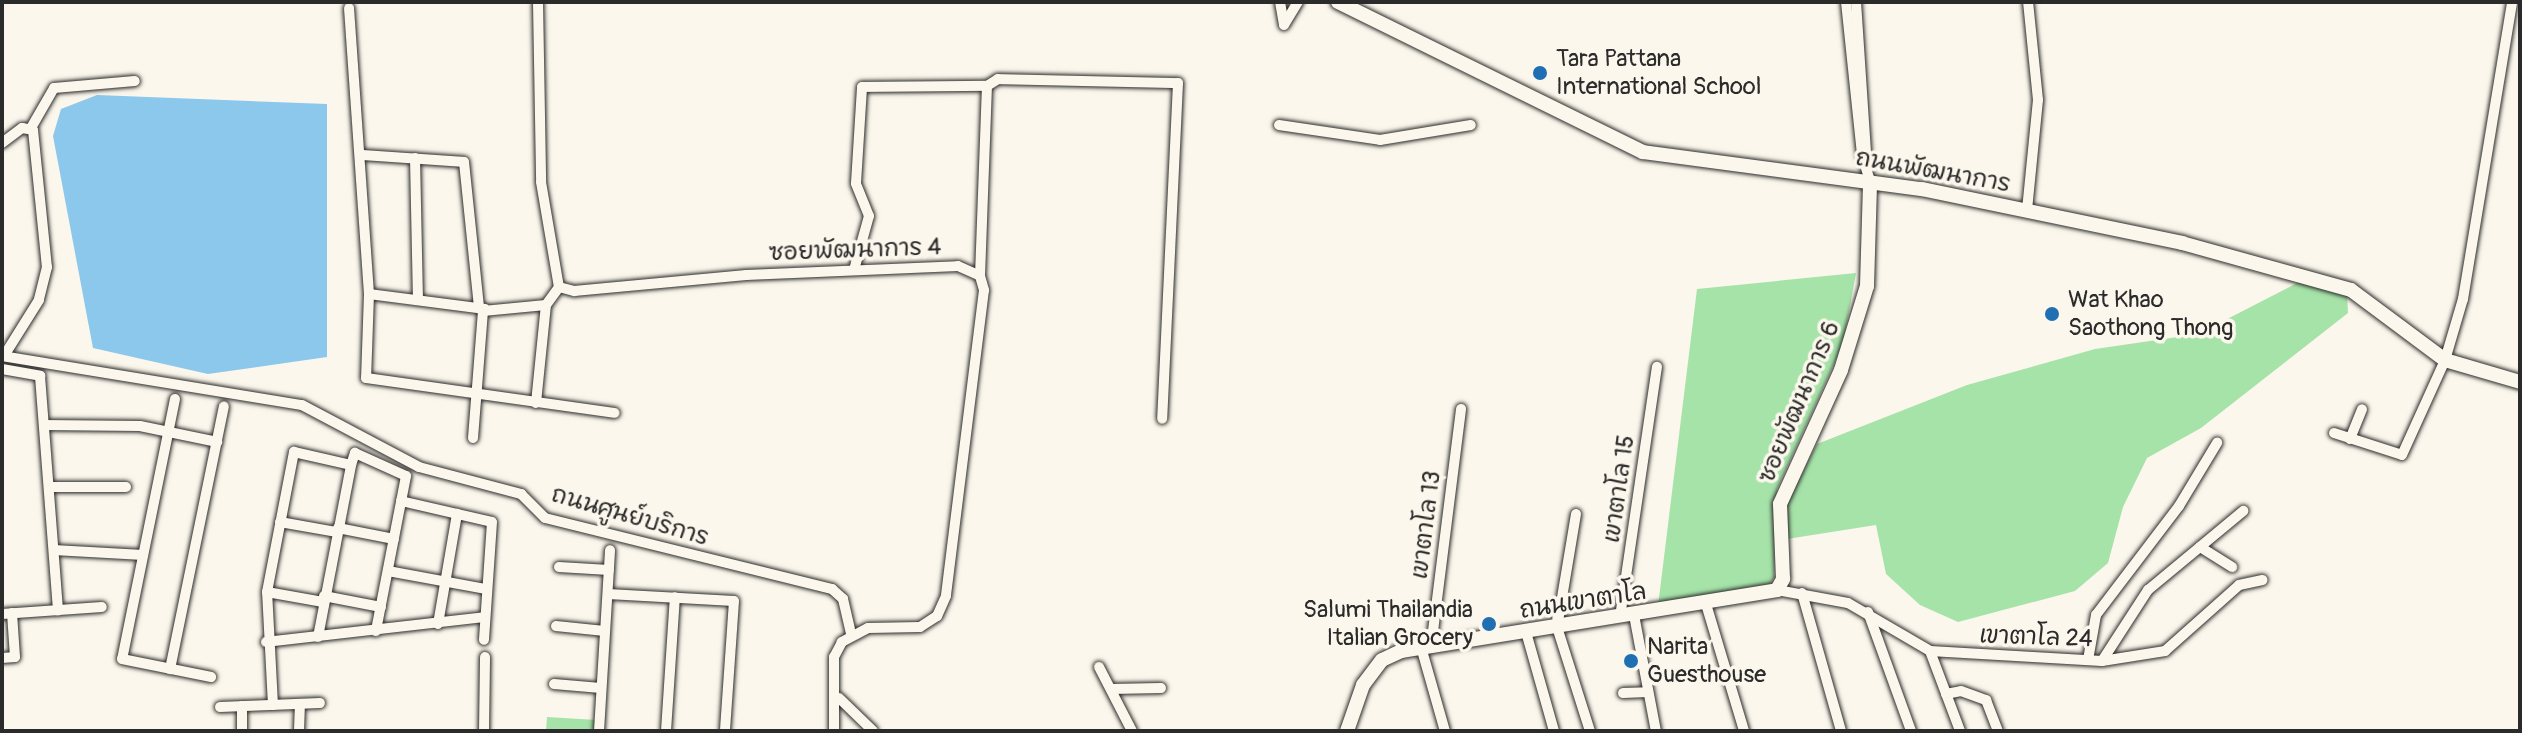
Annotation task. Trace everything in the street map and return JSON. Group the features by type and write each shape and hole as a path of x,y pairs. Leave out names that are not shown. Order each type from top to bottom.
{"street":[{"path":"536,403 546,305 559,287 541,182 538,2"},
{"path":"1280,2 1284,25 1298,2"},
{"name":"ถนนพัฒนาการ","path":"1338,2 1643,152 1869,175 2182,243 2351,290 2445,360 2520,382"},
{"path":"1846,2 1869,175"},
{"path":"1856,2 1871,155 1869,175"},
{"path":"2027,210 2038,100 2028,2"},
{"path":"2334,433 2402,455 2445,360 2463,299 2512,2"},
{"path":"349,8 364,155 369,294 366,378 615,413"},
{"path":"854,270 869,216 856,183 862,87 987,86 998,79 1178,83 1162,419"},
{"path":"2,143 31,128 54,88 135,81"},
{"path":"834,731 839,698 834,657 851,634 920,627 937,616 946,596 984,290 980,276 987,86"},
{"path":"1279,125 1380,140 1471,125"},
{"path":"3,356 46,278 31,128"},
{"path":"364,155 415,158 467,166 482,309 473,438"},
{"path":"415,158 418,300"},
{"name":"ซอยพัฒนาการ 6","path":"1777,590 1783,579 1780,504 1841,370 1867,286 1869,175"},
{"name":"ซอยพัฒนาการ 4","path":"559,287 574,291 854,270 958,266 980,276"},
{"path":"369,294 482,309 546,305"},
{"name":"ถนนศูนย์บริการ","path":"3,356 302,405 419,467 521,494 545,518 832,589 843,599 851,634"},
{"name":"เขาตาโล 15","path":"1656,731 1627,616 1657,367"},
{"path":"2,369 40,376 58,610"},
{"path":"175,399 122,659 211,677"},
{"path":"170,669 224,406"},
{"name":"เขาตาโล 13","path":"1426,647 1461,409"},
{"path":"2350,439 2362,409"},
{"path":"44,425 168,432 217,442"},
{"path":"2088,660 2096,615 2179,506 2217,443"},
{"path":"273,705 266,642 267,592 294,452 351,465"},
{"path":"318,637 355,453 406,476 376,631"},
{"path":"49,487 126,487"},
{"path":"401,501 492,522 484,640"},
{"name":"เขาตาโล 24","path":"1777,590 1802,593 1868,612 1930,651 2102,661 2137,603 2243,511"},
{"path":"438,624 457,514"},
{"path":"1576,514 1557,627 1590,731"},
{"path":"280,522 394,539"},
{"path":"2200,547 2232,567"},
{"path":"54,550 143,555"},
{"path":"599,731 610,550"},
{"path":"559,567 609,570"},
{"path":"388,571 486,589"},
{"path":"2102,661 2165,651 2239,585 2262,580"},
{"name":"ถนนเขาตาโล","path":"1347,731 1373,670 1401,651 1706,604 1777,590"},
{"path":"267,592 381,607"},
{"path":"1802,593 1841,731"},
{"path":"608,594 734,601 725,731"},
{"path":"666,731 675,597"},
{"path":"1706,604 1744,731"},
{"path":"2,658 15,657 7,614 102,607"},
{"path":"1868,612 1911,731"},
{"path":"266,642 484,617"},
{"path":"556,626 605,631"},
{"path":"1526,632 1554,731"},
{"path":"1426,647 1445,731"},
{"path":"1930,651 1960,731"},
{"path":"484,731 485,657"},
{"path":"1099,667 1132,731"},
{"path":"554,684 601,688"},
{"path":"1111,689 1161,688"},
{"path":"1946,694 1961,691 1986,700 1998,731"},
{"path":"1623,693 1648,692"},
{"path":"839,698 873,731"},
{"path":"220,707 320,703"},
{"path":"299,731 300,704"},
{"path":"242,706 242,731"}],"green space":[{"path":"1856,273 1843,344 1777,489 1774,578 1767,587 1658,606 1697,289"},
{"path":"2299,282 2347,295 2348,313 2201,428 2147,458 2123,507 2108,563 2075,591 1958,622 1920,605 1886,574 1876,525 1787,539 1787,503 1817,444 1967,385 2095,349 2198,334"},
{"path":"547,717 597,720 596,731 546,731"}],"water":[{"path":"97,95 327,104 327,357 208,374 93,348 53,136 61,109"}],"place":[{"name":"Tara Pattana International School","path":"1540,73"},
{"name":"Wat Khao Saothong Thong","path":"2052,314"},
{"name":"Salumi Thailandia Italian Grocery","path":"1489,624"},
{"name":"Narita Guesthouse","path":"1631,661"}]}
